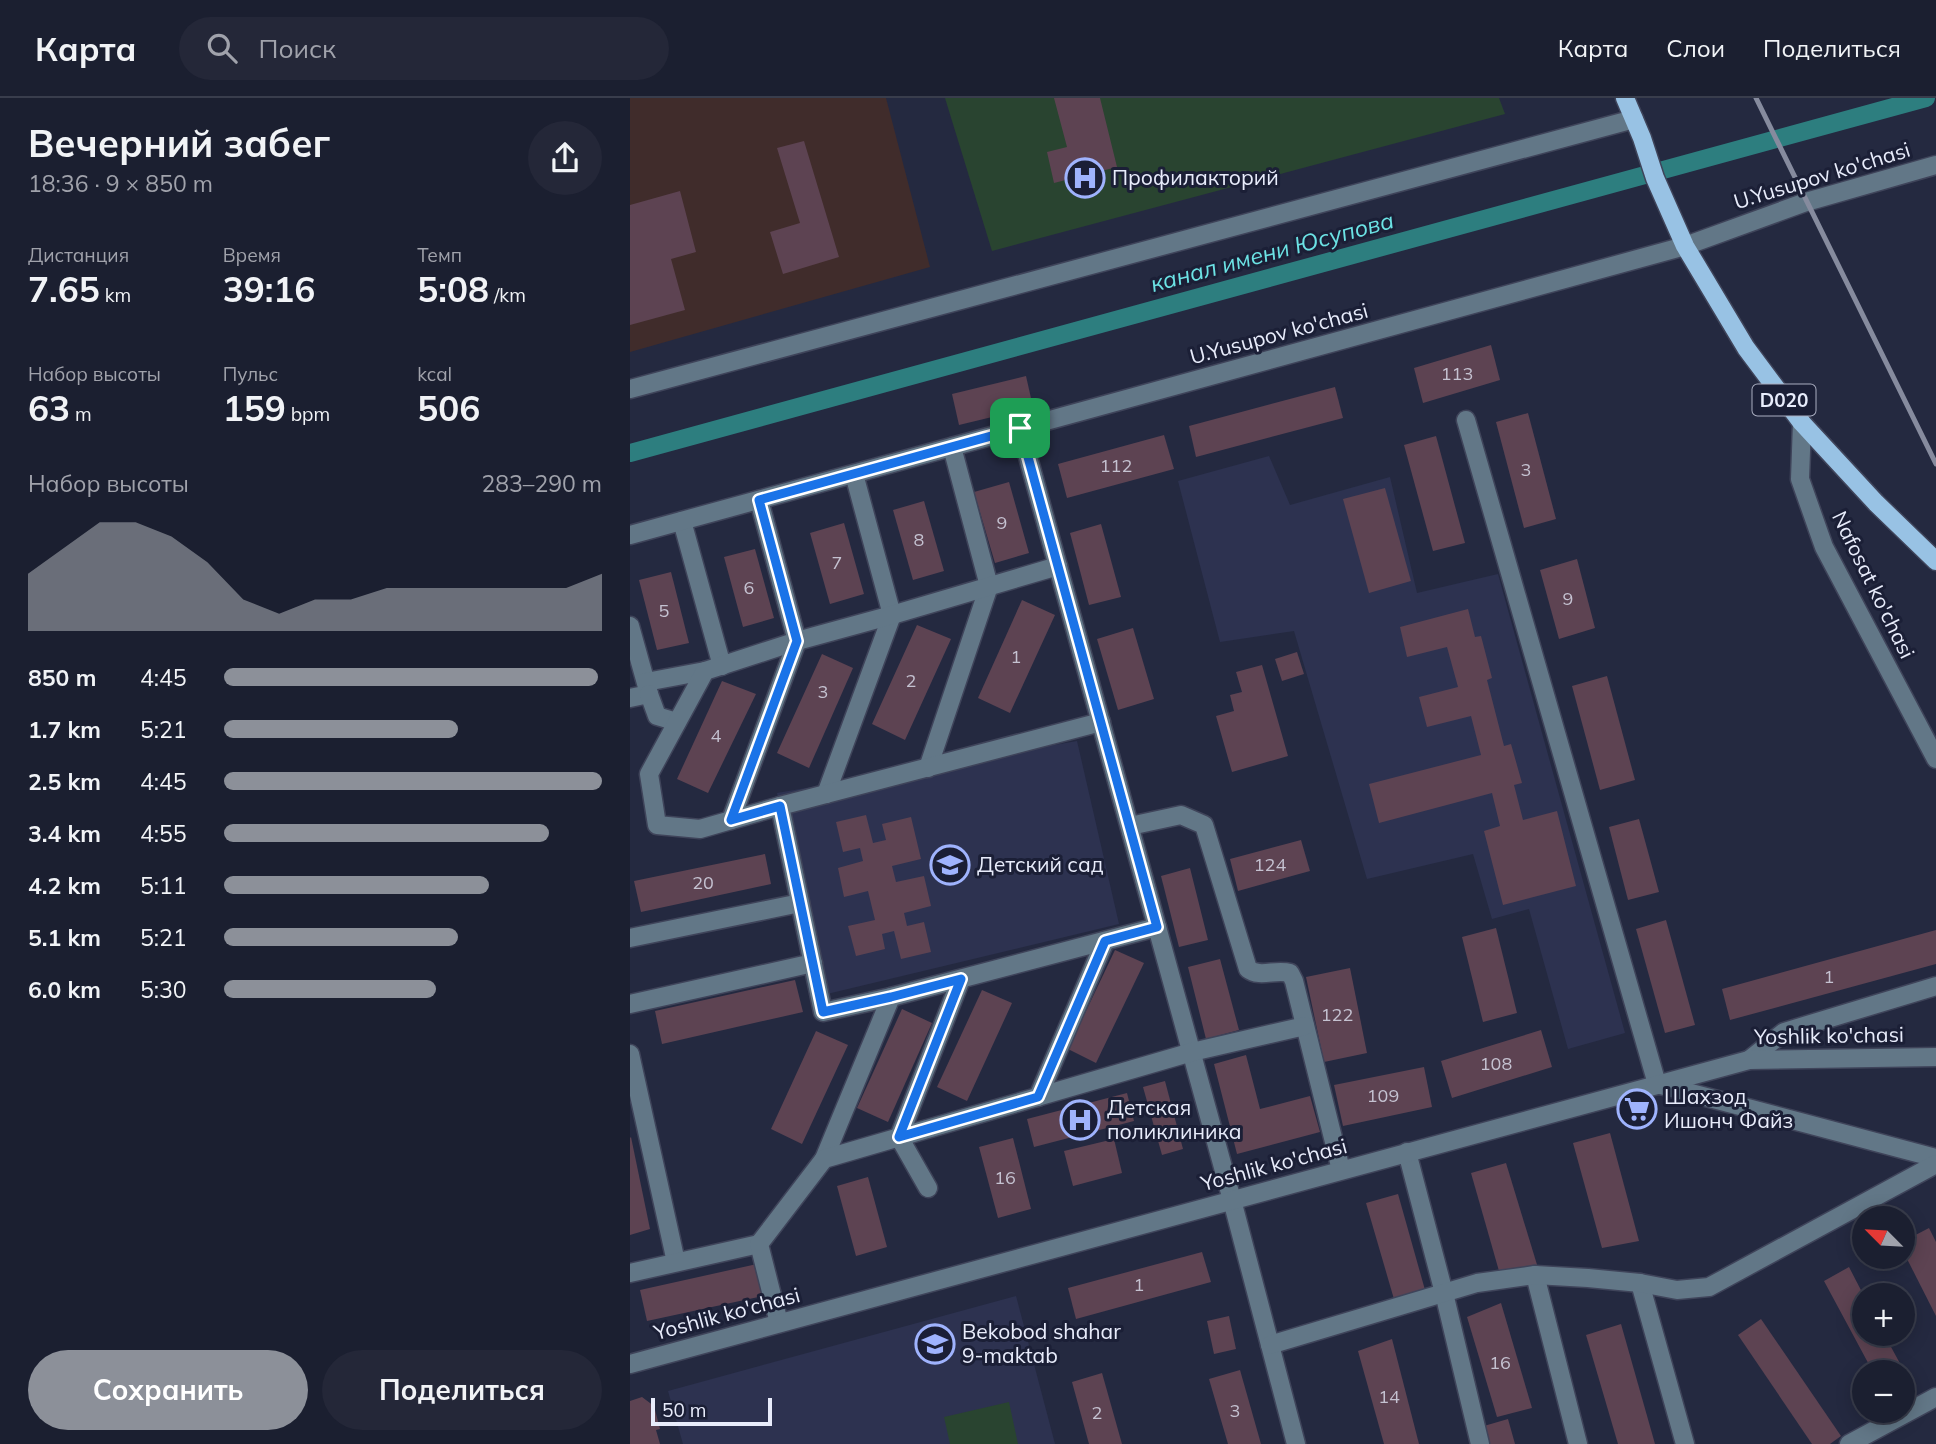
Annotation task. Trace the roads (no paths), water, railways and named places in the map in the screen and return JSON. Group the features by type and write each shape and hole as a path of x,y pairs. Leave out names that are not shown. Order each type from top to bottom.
{"main road":[{"name":"D020","path":"1625,98 1655,178 1685,246 1746,348 1802,424 1876,503 1936,561"}],"street":[{"path":"630,389 1634,119"},
{"name":"U.Yusupov ko'chasi","path":"630,535 1685,246 1806,202 1936,165"},
{"path":"1466,420 1657,1084 1936,1158"},
{"name":"Nafosat ko'chasi","path":"1802,424 1800,479 1825,547 1936,759"},
{"path":"1020,428 1192,1052 1296,1444"},
{"path":"928,768 989,586 952,447"},
{"path":"826,794 892,615 854,474"},
{"path":"731,820 797,641 759,500"},
{"path":"682,521 714,668 677,722 649,774 657,825 700,830 780,806 1101,722"},
{"path":"630,698 648,688 797,641 1058,566"},
{"path":"630,626 656,716 677,722"},
{"path":"780,806 823,1012 891,997 1157,927"},
{"path":"1130,826 1181,815 1204,825 1248,969 1254,973 1283,971 1290,973 1294,981 1341,1170"},
{"path":"630,938 800,903"},
{"path":"1038,1097 1105,941"},
{"path":"630,1004 813,963"},
{"path":"899,1137 961,979"},
{"path":"1749,1060 1784,1032 1936,986"},
{"path":"630,1273 759,1244 824,1159 891,997"},
{"path":"824,1159 1192,1052 1305,1026"},
{"path":"630,1054 676,1262"},
{"name":"Yoshlik ko'chasi","path":"630,1364 1749,1060 1936,1056"},
{"path":"899,1137 928,1188"},
{"path":"1406,1152 1444,1293 1480,1444"},
{"path":"1270,1345 1477,1283 1535,1276 1640,1283 1677,1290 1709,1287 1936,1164"},
{"path":"759,1244 779,1323"},
{"path":"1535,1276 1578,1444"},
{"path":"1640,1283 1685,1444"},
{"path":"1849,1444 1936,1397"}],"waterway":[{"name":"канал имени Юсупова","path":"630,453 1926,98"}],"railway":[{"path":"1756,98 1936,464"}],"place":[{"name":"Профилакторий","path":"1085,178"},
{"name":"Детский сад","path":"950,865"},
{"name":"Шахзод Ишонч Файз","path":"1637,1109"},
{"name":"Детская поликлиника","path":"1080,1120"},
{"name":"Bekobod shahar 9-maktab","path":"935,1344"}]}
